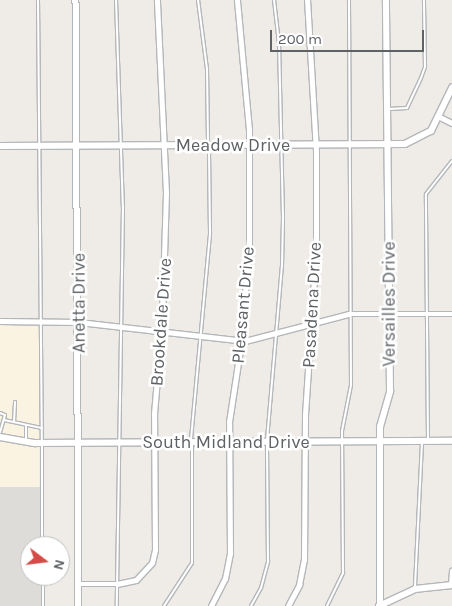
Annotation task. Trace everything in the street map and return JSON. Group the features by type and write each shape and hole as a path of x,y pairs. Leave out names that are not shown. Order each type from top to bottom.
{"main road":[{"name":"South Midland Drive","path":"0,437 42,443 452,442"}],"street":[{"name":"Anetta Drive","path":"76,0 80,443 79,606"},
{"name":"Brookdale Drive","path":"79,584 117,584 136,580 152,563 155,550 154,443 162,332 165,145 157,0"},
{"name":"Pleasant Drive","path":"212,606 225,579 230,554 229,442 249,250 249,145 237,0"},
{"name":"Pasadena Drive","path":"288,606 299,585 304,560 304,442 312,324 316,144 307,0"},
{"name":"Versailles Drive","path":"380,606 380,425 389,396 386,0"},
{"name":"Meadow Drive","path":"0,146 405,144 419,139 431,131 440,117 452,88"},
{"path":"440,117 452,123"},
{"path":"0,321 79,322 241,341 351,314 452,314"},
{"path":"380,606 415,589 452,585 452,571"}],"lane":[{"path":"38,0 42,536"},
{"path":"116,0 122,145 117,606"},
{"path":"164,606 192,563 192,443 210,233 207,69 198,0"},
{"path":"251,606 261,588 268,561 267,442 282,266 283,144 274,0"},
{"path":"327,606 343,573 342,442 351,385 349,0"},
{"path":"387,109 407,108 425,67 424,0"},
{"path":"415,589 425,442 428,314 426,194 452,161"},
{"path":"14,422 15,402"},
{"path":"0,413 5,415 0,432"},
{"path":"4,420 42,428"},
{"path":"25,442 26,425"},
{"path":"43,586 43,606"}],"shaded area":[{"path":"0,323 39,323 39,487 0,487"},
{"path":"0,487 41,487 41,536 20,536 20,586 41,586 41,606 0,606"}]}
